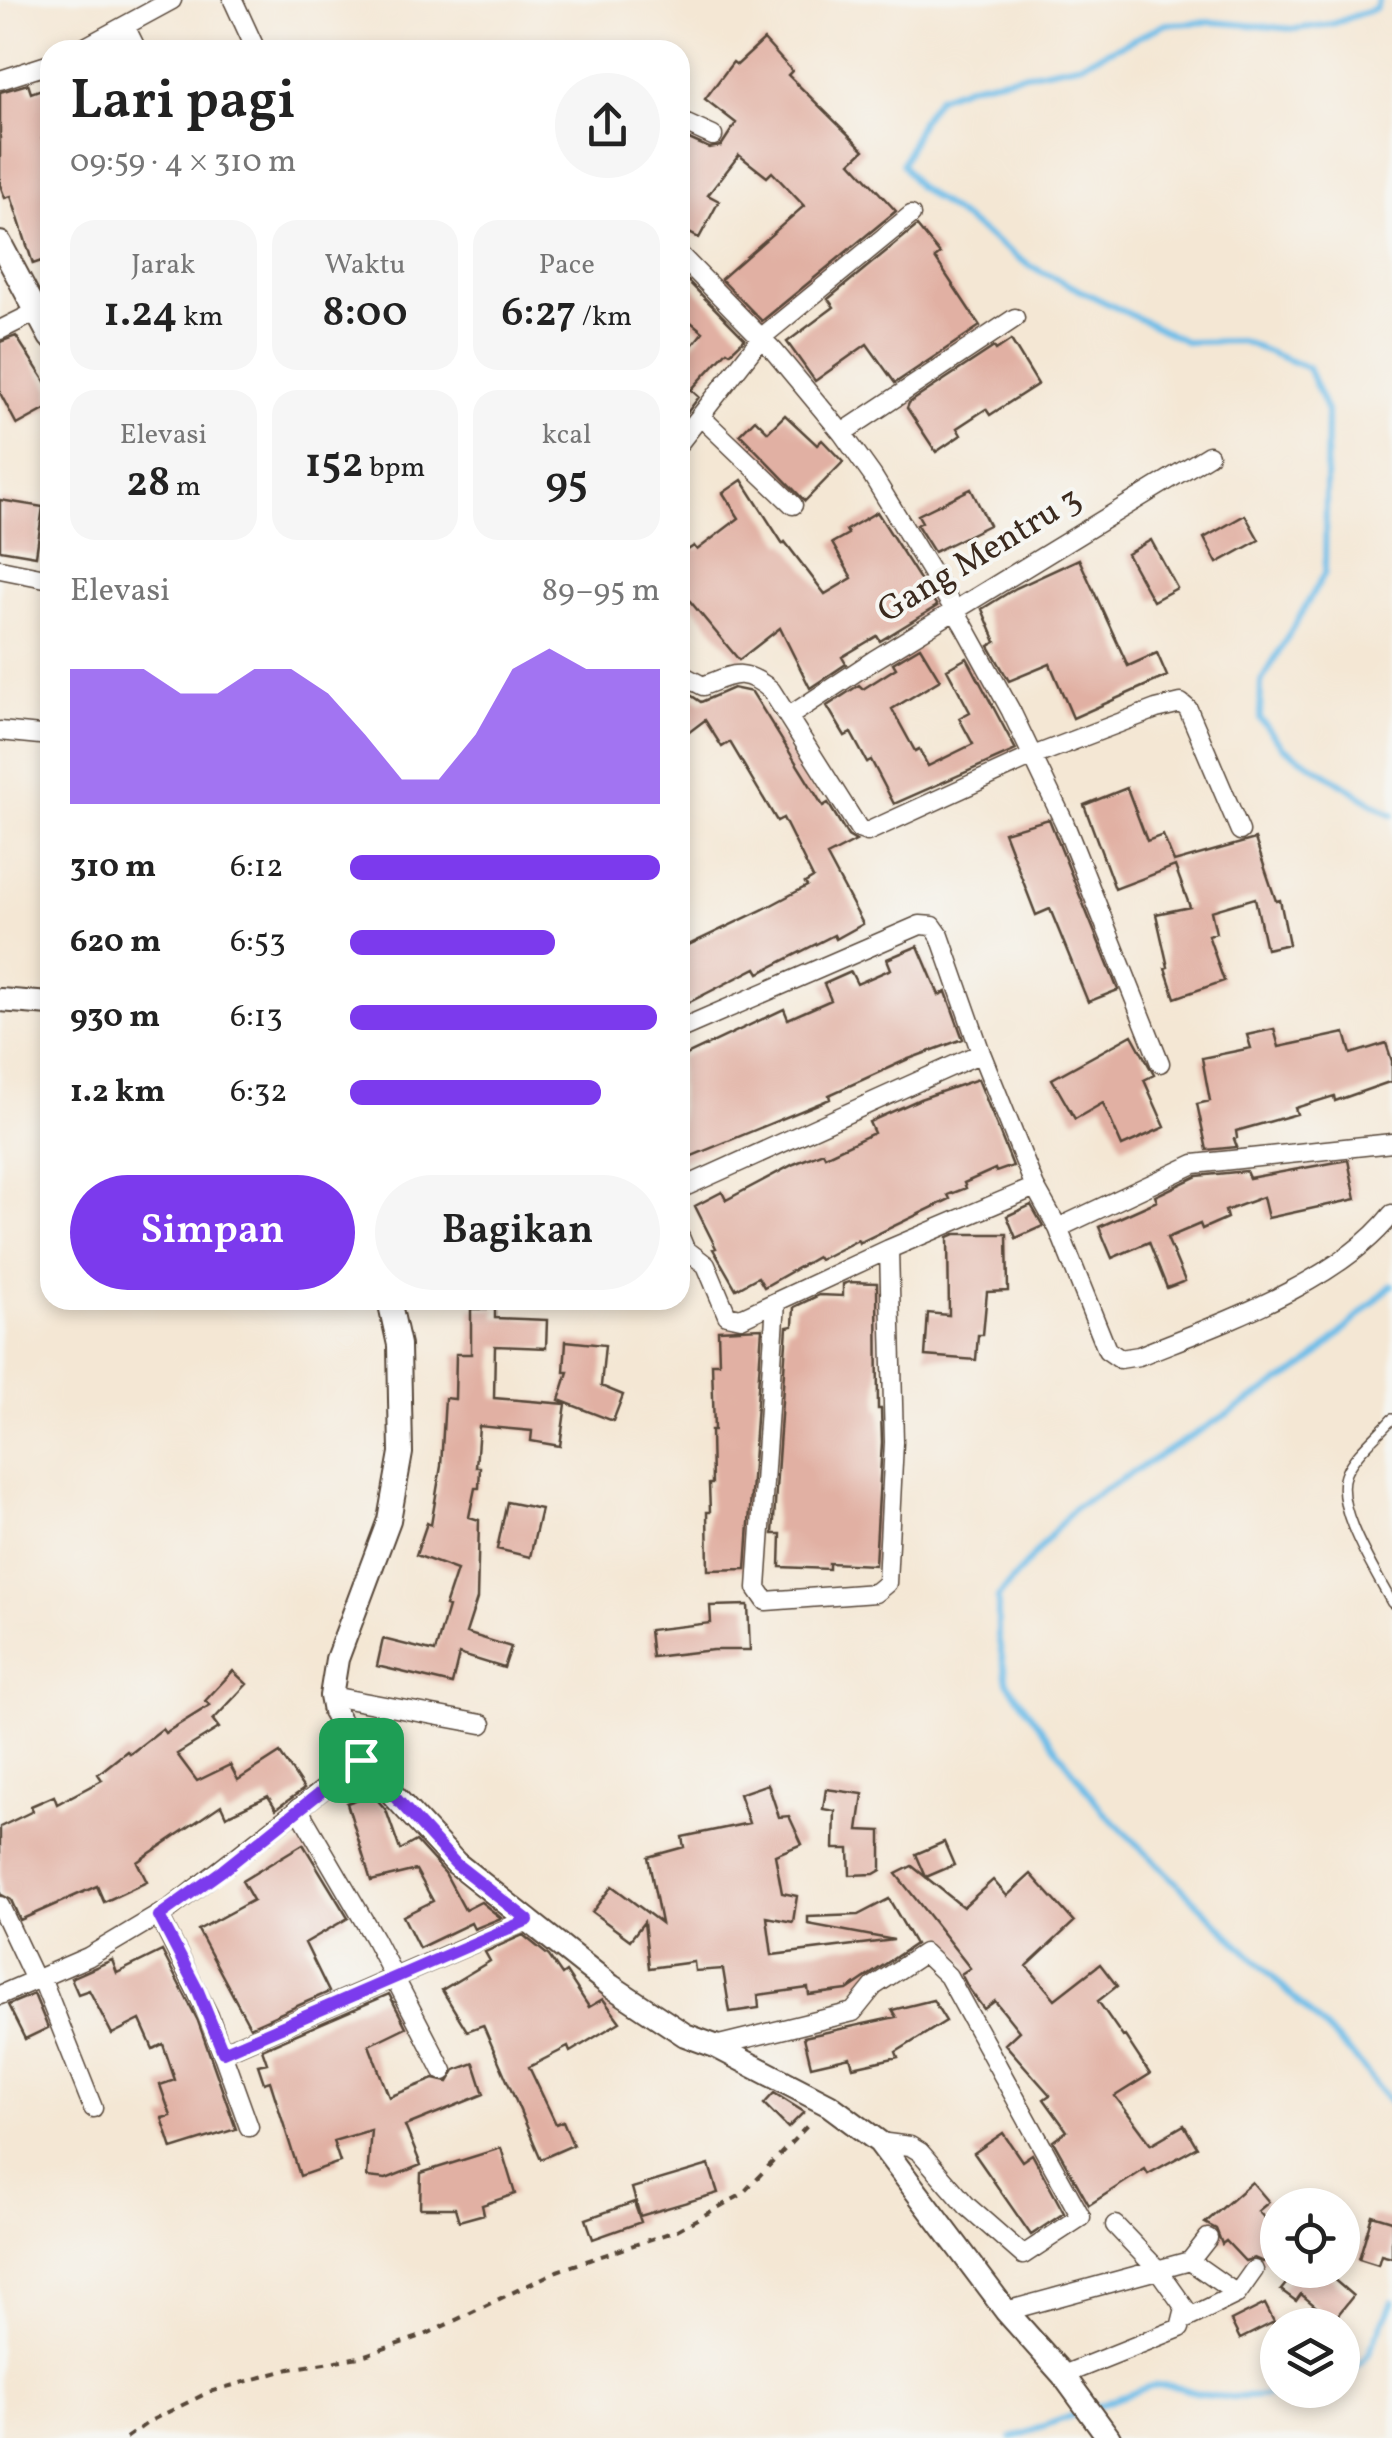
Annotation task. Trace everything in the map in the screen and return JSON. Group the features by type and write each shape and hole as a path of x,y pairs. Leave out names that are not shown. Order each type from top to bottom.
{"street":[{"path":"101,40 126,28 149,6 172,0"},
{"path":"233,0 251,40"},
{"path":"126,28 132,40"},
{"path":"0,80 40,67"},
{"path":"690,125 714,136"},
{"path":"690,429 762,337 911,215"},
{"path":"0,243 40,319"},
{"path":"690,264 762,337 842,433 954,610 1033,756 1078,856 1160,1063"},
{"path":"0,330 36,312"},
{"path":"842,433 1014,318"},
{"path":"700,416 793,505"},
{"name":"Gang Mentru 3","path":"788,717 954,610 1209,456"},
{"path":"0,569 40,577"},
{"path":"690,679 703,686 736,673 754,676 771,690 858,829 866,832 1033,756 1156,708 1182,703 1240,831"},
{"path":"0,731 40,735"},
{"path":"690,1025 920,925 932,926 940,936 1035,1188 1058,1228 1107,1350 1113,1356 1128,1360 1300,1286 1363,1244 1392,1214"},
{"path":"0,1000 40,1003"},
{"path":"690,1184 981,1053"},
{"path":"1058,1228 1194,1164 1392,1143"},
{"path":"690,1253 706,1264 727,1315 741,1318 889,1248 1035,1188"},
{"path":"776,1302 756,1588 766,1600 875,1592 887,1584 894,1442 889,1248"},
{"path":"391,1310 399,1345 401,1454 389,1520 337,1659 331,1696 334,1712 361,1760 456,1864 650,2014 828,2105 879,2142 1006,2311 1063,2376 1108,2436"},
{"path":"331,1696 482,1724"},
{"path":"0,1995 88,1957 159,1916 361,1760"},
{"path":"298,1808 443,2071"},
{"path":"0,1906 38,1978 93,2108"},
{"path":"159,1916 198,1991 249,2127"},
{"path":"223,2052 528,1920"},
{"path":"716,2046 854,2012 874,1986 924,1953 948,1976 1081,2217 1023,2255 966,2206 920,2152 910,2146 879,2142"},
{"path":"1063,2376 1180,2328 1184,2320 1185,2308 1158,2270 1115,2225"},
{"path":"1006,2311 1190,2261 1208,2238"},
{"path":"1190,2261 1237,2294"},
{"path":"1184,2320 1237,2294 1254,2270"}],"lane":[{"path":"1392,1420 1346,1472 1342,1496 1346,1512 1392,1602"}],"path":[{"path":"126,2438 150,2421 209,2392 290,2370 359,2357 426,2335 557,2271 675,2231 740,2195 828,2105"}],"building":[{"path":"764,40 792,71 788,75 864,150 851,162 896,211 762,321 721,279 804,206 772,172 767,177 739,155 708,195 719,201 699,238 690,233 690,139 709,148 721,146 736,123 705,99 733,62 737,65"},
{"path":"28,84 31,93 40,90 40,262 33,264 11,196 5,198 0,185 0,92"},
{"path":"917,226 940,254 935,258 980,326 895,383 867,344 815,381 787,342 834,307 828,299"},
{"path":"690,283 745,339 730,353 727,351 691,390 699,397 690,409 690,348 703,332 690,321"},
{"path":"16,336 40,373 40,412 17,425 0,393 0,342"},
{"path":"1011,340 1038,384 990,415 986,409 957,428 961,435 936,452 907,408 909,403"},
{"path":"785,415 817,445 822,440 843,462 805,501 740,434 755,419 768,432"},
{"path":"742,480 783,544 825,594 852,578 832,543 877,512 937,606 880,641 877,636 842,657 846,664 810,688 780,628 739,660 690,601 690,549 694,546 697,550 739,518 723,493"},
{"path":"971,489 989,525 934,552 917,525 922,522 918,515"},
{"path":"0,500 40,507 36,556 0,550"},
{"path":"1245,515 1259,540 1217,563 1204,538"},
{"path":"1151,540 1177,588 1153,601 1127,554"},
{"path":"1079,559 1128,666 1157,653 1167,676 1073,718 1050,664 1009,681 989,646 996,642 982,609 1016,588"},
{"path":"920,647 940,680 892,709 928,766 973,744 959,718 970,712 947,669 967,658 1016,750 894,804 871,760 867,762 851,733 845,736 827,706 859,685 863,689 896,668 893,663"},
{"path":"733,688 752,692 823,806 828,803 848,836 856,841 827,856 863,924 759,973 756,968 690,1002 690,944 807,886 805,883 813,878 783,818 777,821 730,742 722,747 705,720 690,731 690,695 701,702"},
{"path":"1127,788 1147,841 1163,835 1174,862 1255,839 1276,901 1280,900 1289,944 1266,949 1255,898 1211,911 1216,933 1208,935 1224,981 1175,998 1165,968 1168,967 1156,914 1190,907 1175,866 1115,889 1084,805"},
{"path":"1049,819 1118,990 1088,1002 1050,909 1036,915 1004,832"},
{"path":"918,946 939,995 946,992 963,1039 906,1060 829,1095 830,1099 690,1157 690,1053 784,1009 788,1019 831,1000 824,984 851,972 857,984 891,969 887,959"},
{"path":"1274,1029 1279,1047 1345,1033 1351,1054 1386,1043 1392,1061 1392,1081 1335,1101 1334,1096 1295,1108 1297,1114 1236,1131 1237,1147 1207,1150 1197,1104 1210,1101 1202,1058 1251,1048 1247,1035"},
{"path":"1132,1035 1154,1075 1144,1080 1165,1127 1122,1146 1103,1103 1075,1119 1052,1079"},
{"path":"978,1079 1013,1166 996,1172 995,1169 964,1183 966,1188 948,1195 950,1199 859,1243 858,1240 819,1260 817,1257 764,1287 758,1277 736,1289 695,1206 722,1192 726,1200 794,1164 823,1152 825,1156 874,1133 869,1122"},
{"path":"1348,1160 1356,1199 1268,1218 1263,1197 1225,1211 1227,1218 1202,1229 1200,1224 1167,1238 1185,1281 1167,1288 1149,1242 1112,1258 1099,1227 1157,1201 1155,1196 1197,1176 1246,1171 1249,1178"},
{"path":"1031,1205 1043,1226 1016,1238 1007,1216"},
{"path":"1007,1234 1008,1291 987,1292 976,1360 925,1356 928,1313 949,1315 948,1237"},
{"path":"877,1283 882,1442 875,1565 829,1563 829,1569 780,1567 781,1534 773,1534 787,1327 793,1326 794,1307 819,1295 843,1296 843,1284"},
{"path":"471,1310 495,1310 495,1318 547,1320 546,1348 495,1346 494,1398 566,1404 560,1446 531,1441 532,1431 479,1426 479,1488 475,1488 469,1517 479,1520 477,1599 466,1633 511,1647 504,1668 459,1654 452,1684 377,1666 383,1639 435,1652 457,1570 416,1555 427,1523 431,1525 441,1466 445,1398 455,1399 456,1354 471,1354"},
{"path":"762,1328 746,1569 708,1570 707,1512 714,1430 712,1363 719,1363 718,1330"},
{"path":"566,1341 605,1345 601,1386 623,1395 613,1421 559,1400 568,1372 564,1372"},
{"path":"507,1502 541,1509 530,1557 497,1549"},
{"path":"748,1605 750,1650 652,1657 649,1630 711,1623 710,1606"},
{"path":"233,1671 247,1684 213,1720 219,1728 177,1754 197,1781 230,1765 238,1780 280,1753 304,1789 276,1809 268,1796 226,1816 221,1805 137,1862 147,1882 104,1902 97,1886 20,1920 11,1900 0,1894 0,1827 33,1811 31,1806 54,1796 57,1804 102,1780 98,1774 127,1751 130,1754 162,1729 165,1733 210,1705 205,1701"},
{"path":"768,1784 779,1817 789,1816 802,1844 775,1855 782,1893 797,1896 793,1922 767,1917 772,1955 894,1940 808,1924 808,1917 858,1915 889,1899 915,1944 847,1990 809,1995 808,1988 758,1995 759,2008 730,2012 723,1969 695,1971 694,1962 649,1968 644,1922 630,1940 592,1912 612,1886 661,1923 648,1857 684,1847 682,1837 749,1823 739,1794"},
{"path":"826,1789 863,1794 858,1830 881,1831 881,1870 850,1875 849,1849 834,1849 835,1811 823,1809"},
{"path":"372,1794 386,1810 400,1850 416,1841 445,1873 465,1910 481,1902 501,1918 474,1929 471,1923 419,1948 403,1916 433,1901 416,1870 371,1881 347,1803"},
{"path":"944,1842 954,1865 926,1877 916,1854"},
{"path":"303,1844 348,1918 305,1943 329,1992 250,2027 198,1930 253,1900 242,1881"},
{"path":"912,1866 963,1907 993,1880 1007,1896 1031,1874 1074,1922 1027,1966 1055,1999 1100,1964 1117,1986 1098,2001 1150,2074 1115,2096 1151,2144 1184,2125 1197,2147 1148,2174 1145,2169 1089,2205 1053,2141 1067,2131 1044,2099 1050,2095 1005,2044 1019,2031 995,2001 984,2009 969,1989 961,1974 970,1968 896,1874"},
{"path":"523,1935 549,1956 562,1975 566,1972 589,2007 603,1999 620,2022 570,2052 568,2047 529,2067 556,2124 563,2121 573,2145 541,2159 483,2025 467,2031 442,1990 490,1961 485,1952"},
{"path":"162,1951 198,2021 236,2129 172,2149 162,2118 171,2116 160,2085 175,2080 163,2044 153,2049 140,2020 112,2034 89,1990 78,1994 71,1978 112,1960 117,1973"},
{"path":"34,1994 48,2028 25,2039 8,2005"},
{"path":"389,1994 406,2027 369,2045 389,2097 434,2079 448,2082 455,2070 474,2063 484,2094 405,2126 421,2165 386,2179 367,2177 371,2130 333,2141 340,2162 300,2176 270,2081 264,2083 258,2065 267,2063 262,2049"},
{"path":"933,2000 946,2021 896,2052 898,2057 853,2067 850,2057 811,2066 804,2037 896,2017 892,2010"},
{"path":"774,2093 804,2112 788,2128 764,2104"},
{"path":"1003,2133 1022,2161 1032,2154 1064,2213 1031,2235 974,2153"},
{"path":"501,2148 515,2194 482,2205 484,2214 459,2221 455,2208 420,2208 421,2173"},
{"path":"709,2165 718,2193 640,2216 632,2188"},
{"path":"1252,2182 1260,2191 1260,2261 1245,2261 1226,2241 1222,2244 1216,2229 1205,2223"},
{"path":"634,2202 641,2222 593,2239 586,2219"},
{"path":"1372,2215 1392,2221 1392,2258 1381,2255 1378,2265 1360,2259"},
{"path":"1344,2288 1353,2296 1343,2308 1318,2308 1301,2294 1296,2301 1281,2290"},
{"path":"1265,2304 1267,2308 1260,2308 1260,2329 1240,2339 1231,2321"}],"waterway":[{"path":"1379,0 1376,8 1332,24 1294,29 1213,22 1166,24 1082,63 970,85 938,97 921,121 902,164 917,186 1030,266 1187,342 1241,341 1308,368 1327,411 1325,573 1261,682 1260,719 1283,747 1392,815"},
{"path":"1392,1285 1306,1366 1074,1508 998,1597 998,1636 1007,1682 1103,1811 1355,2058 1392,2105"},
{"path":"1360,2364 1368,2355 1392,2302"},
{"path":"1012,2438 1151,2386 1168,2385 1224,2397 1260,2396"}],"route":[{"path":"361,1760 456,1864 528,1920 223,2052 198,1991 159,1916 361,1760"}]}
